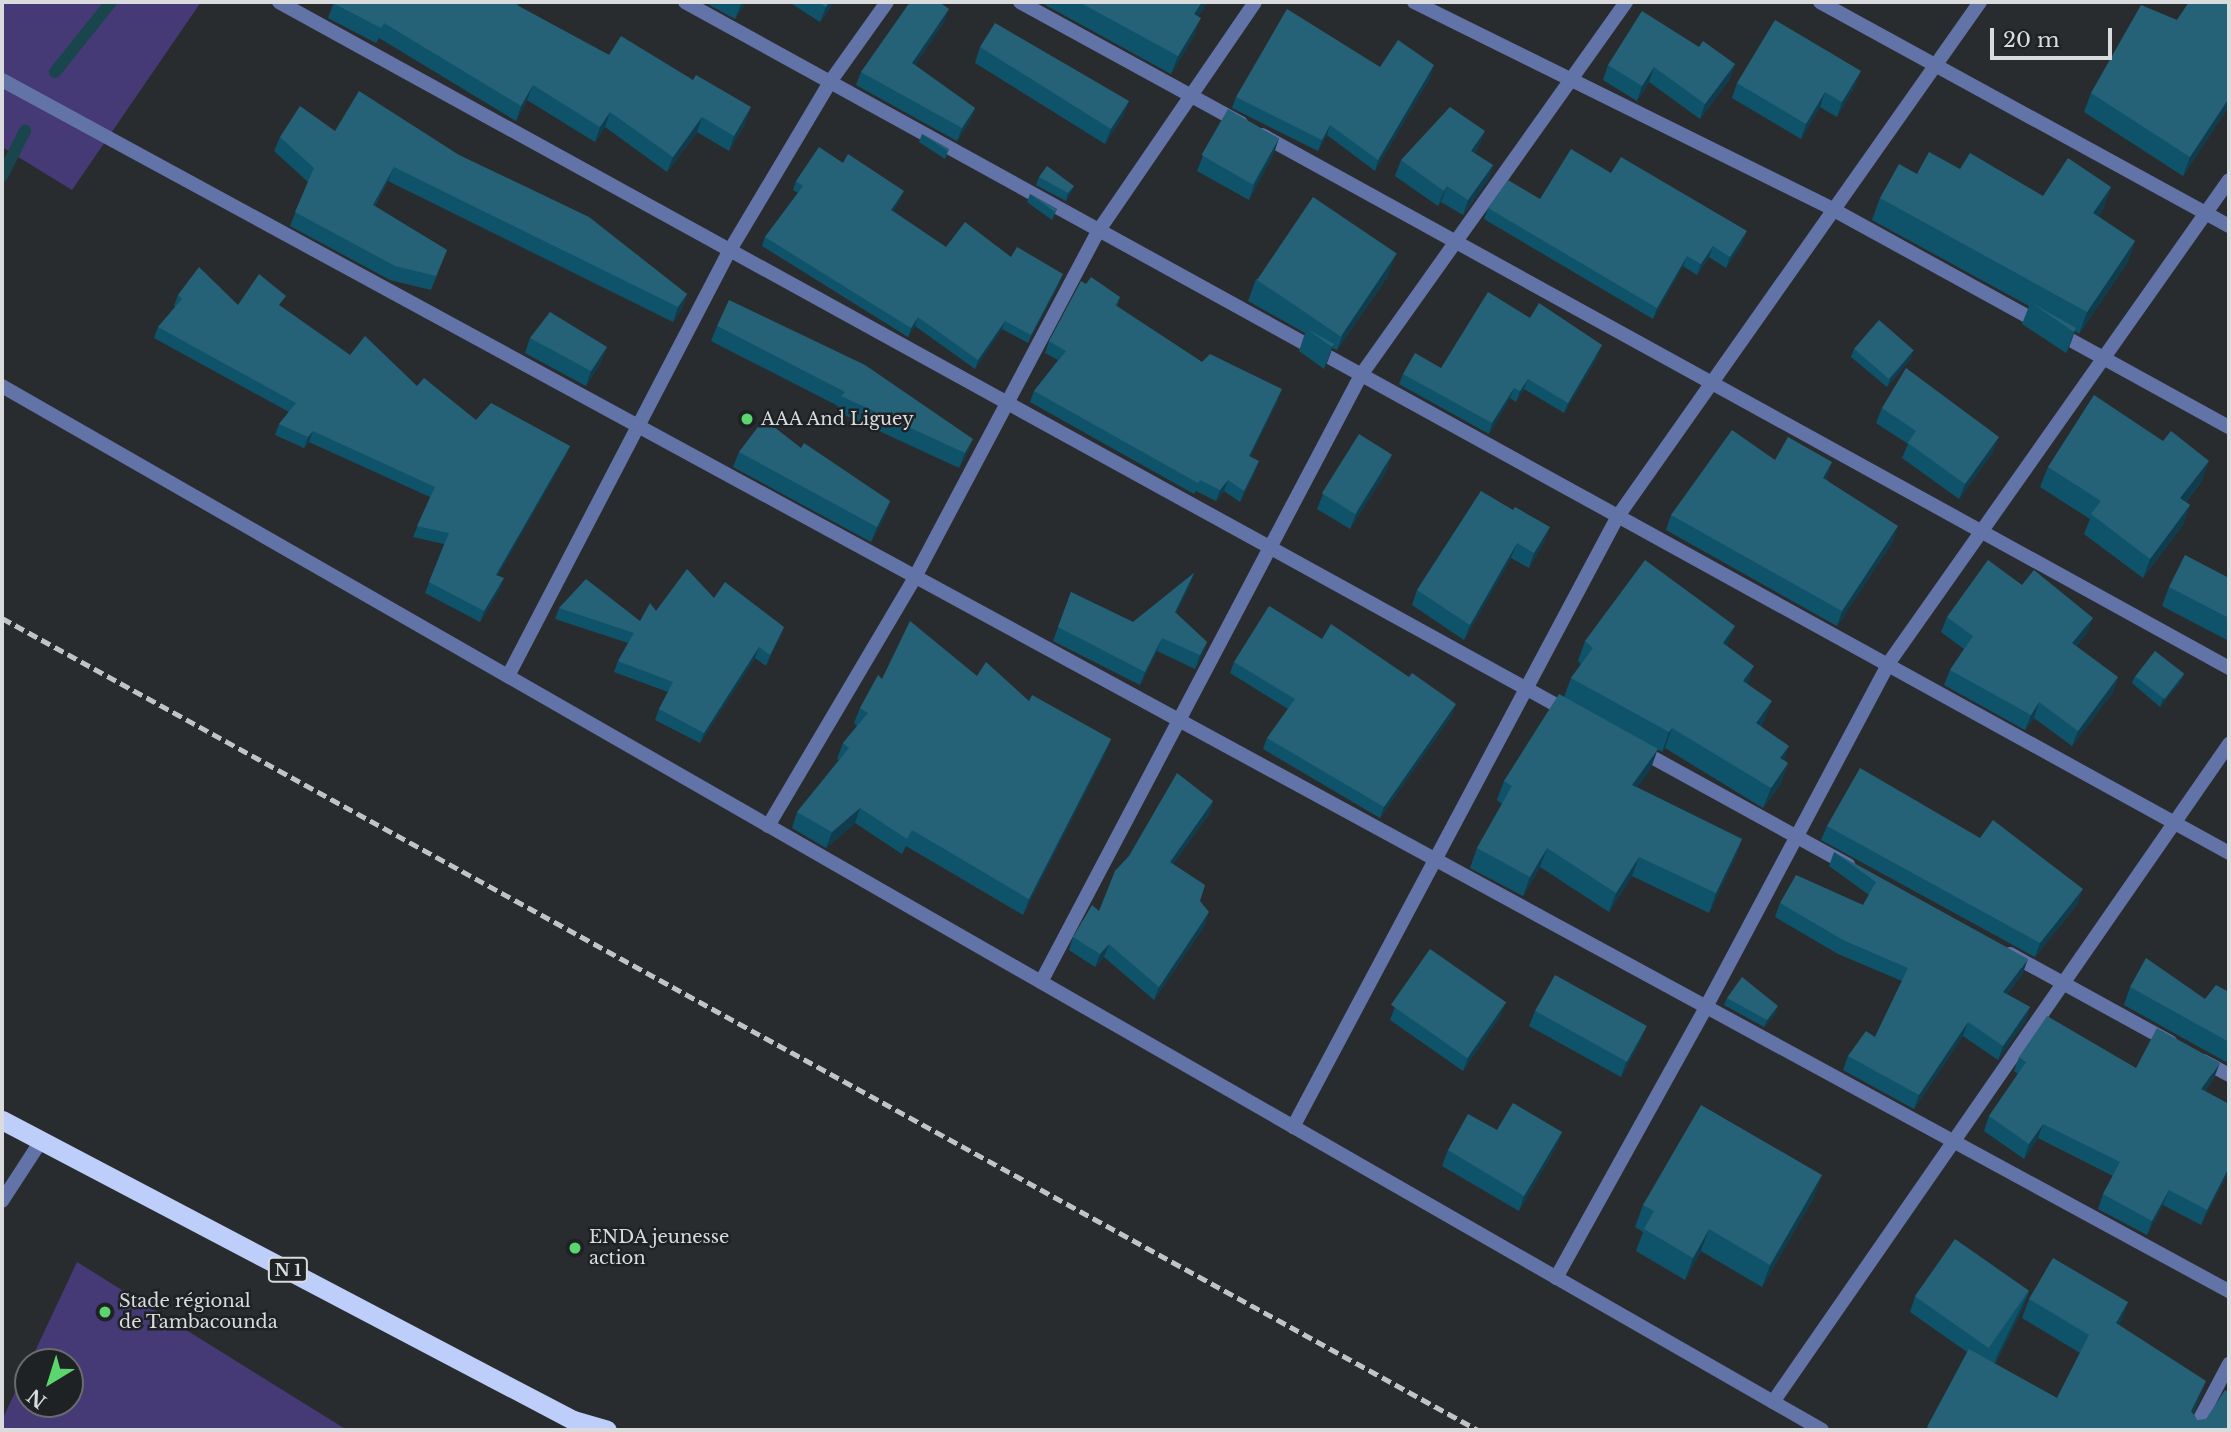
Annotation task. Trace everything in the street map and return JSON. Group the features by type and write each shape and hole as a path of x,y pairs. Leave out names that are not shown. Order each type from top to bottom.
{"highway":[{"name":"N 1","path":"2,1120 579,1425 607,1430"}],"street":[{"path":"279,2 1585,721"},
{"path":"685,2 2229,853"},
{"path":"508,676 730,250 830,82 887,2"},
{"path":"1020,2 2229,668"},
{"path":"768,826 915,577 1099,230 1255,2"},
{"path":"1414,2 1834,210 2229,427"},
{"path":"1041,982 1361,375 1572,82 1626,2"},
{"path":"1820,2 2229,226"},
{"path":"1293,1127 1618,516 1980,2"},
{"path":"2,80 2229,1291"},
{"path":"1556,1278 1706,1007 1888,664 2229,180"},
{"path":"2,386 1822,1430"},
{"path":"1620,740 1857,870"},
{"path":"1773,1402 2229,744"},
{"path":"1991,944 2229,1075"},
{"path":"2,1201 41,1141"},
{"path":"2194,1430 2229,1364"}],"shaded area":[{"path":"2,2 201,2 72,190 2,147"},
{"name":"Stade régional de Tambacounda","path":"77,1262 347,1430 2,1430 2,1420 14,1395 14,1418 84,1418 84,1348 37,1348"}],"building":[{"path":"334,2 516,2 515,4 609,55 621,36 693,80 696,75 751,107 734,136 702,117 673,157 610,112 600,127 533,85 521,106 384,23 381,28"},
{"path":"910,2 939,2 949,9 912,63 975,108 962,128 861,72"},
{"path":"1079,2 1202,2 1194,14 1201,18 1178,56"},
{"path":"2189,2 2229,3 2229,98 2190,157 2091,93 2141,5 2177,20"},
{"path":"1287,9 1380,67 1398,40 1434,65 1378,160 1330,125 1322,140 1236,97"},
{"path":"1642,11 1699,47 1703,41 1735,64 1705,104 1654,67 1642,86 1608,65"},
{"path":"1775,20 1861,71 1842,102 1825,92 1806,124 1737,83"},
{"path":"995,23 1129,101 1111,129 980,47"},
{"path":"359,91 459,155 589,217 687,294 678,307 394,167 373,205 447,250 436,276 395,266 295,212 314,168 280,137 300,106 335,131"},
{"path":"1450,107 1485,131 1471,151 1493,165 1468,200 1447,186 1444,191 1401,160"},
{"path":"1228,109 1279,138 1253,184 1202,155"},
{"path":"922,134 949,149 948,151"},
{"path":"819,147 843,163 848,154 904,191 891,210 946,247 965,222 1011,257 1017,247 1063,274 1031,335 1005,321 978,360 918,317 911,328 765,237 803,186 796,181"},
{"path":"1571,149 1611,173 1621,157 1747,231 1730,257 1713,246 1701,264 1687,256 1657,308 1488,208 1508,180 1540,199"},
{"path":"1929,152 1960,169 1970,153 2043,196 2068,158 2111,187 2093,213 2135,241 2087,312 1880,198 1899,164 1917,174"},
{"path":"1047,166 1074,186 1068,193 1039,177"},
{"path":"1030,194 1057,209 1055,212"},
{"path":"1313,197 1397,253 1341,336 1257,280"},
{"path":"199,267 238,305 259,274 286,296 279,305 350,355 365,336 417,386 424,378 476,420 491,403 570,446 496,575 504,578 484,611 429,582 449,533 417,526 435,487 313,431 308,437 279,424 296,403 158,327 182,299 178,295"},
{"path":"1091,277 1120,297 1115,305 1202,362 1210,354 1282,389 1249,456 1259,461 1244,491 1228,480 1220,490 1200,480 1198,483 1034,391 1066,351 1049,341 1081,281 1086,284"},
{"path":"1488,292 1530,318 1539,303 1602,345 1568,403 1528,379 1520,391 1514,388 1492,423 1403,374 1415,353 1441,368"},
{"path":"729,300 865,365 973,439 965,453 841,396 845,392 717,326"},
{"path":"2030,302 2076,328 2074,332"},
{"path":"550,312 607,347 591,371 530,338"},
{"path":"1879,320 1914,350 1889,379 1854,349"},
{"path":"1307,329 1334,344 1332,347"},
{"path":"1906,368 1999,437 1965,484 1908,443 1916,431 1882,408"},
{"path":"2094,395 2163,441 2171,431 2209,461 2180,498 2190,505 2150,559 2091,514 2101,501 2048,467"},
{"path":"764,419 801,448 804,443 890,501 877,527 739,452"},
{"path":"1732,430 1775,460 1788,437 1832,462 1823,478 1898,526 1842,611 1671,515"},
{"path":"1359,434 1392,455 1355,514 1322,493"},
{"path":"1481,491 1550,527 1534,553 1517,543 1470,625 1417,590"},
{"path":"2185,555 2229,578 2229,618 2169,587"},
{"path":"1645,560 1735,626 1723,643 1754,666 1743,681 1772,701 1756,723 1789,746 1780,758 1788,763 1771,788 1672,728 1669,732 1571,678 1593,648 1585,641"},
{"path":"1988,560 2022,585 2034,570 2093,618 2072,643 2118,677 2078,731 2039,702 2031,715 1950,670 1973,636 1947,617"},
{"path":"687,569 714,598 725,582 784,627 770,655 759,647 704,733 659,709 673,682 618,661 634,633 559,608 586,579 640,621 650,603 656,611"},
{"path":"1194,573 1175,612 1207,642 1200,655 1162,638 1145,672 1058,627 1071,592 1133,622"},
{"path":"1269,606 1322,639 1331,624 1409,677 1412,673 1456,704 1384,807 1267,738 1295,699 1234,662"},
{"path":"910,621 977,676 986,662 1029,701 1032,695 1111,739 1029,899 912,830 907,839 860,808 832,832 797,812 849,748 843,743 868,713 860,708 878,675 882,679"},
{"path":"2155,651 2184,674 2164,699 2135,676"},
{"path":"1559,694 1658,749 1632,785 1742,839 1716,893 1639,857 1616,893 1547,848 1530,877 1477,848 1512,786 1504,781"},
{"path":"1860,768 1980,838 1993,820 2083,889 2040,943 1827,826"},
{"path":"1177,773 1213,801 1170,862 1205,885 1200,901 1209,912 1159,987 1109,944 1100,954 1073,937 1092,905 1099,911 1115,871 1129,856"},
{"path":"1834,852 2028,959 2003,992 2030,1007 2003,1046 1968,1022 1919,1095 1848,1056 1866,1031 1875,1037 1908,968 1843,940 1780,903 1796,875 1863,905 1876,882"},
{"path":"1430,949 1506,1002 1467,1058 1391,1005"},
{"path":"2146,958 2205,999 2216,985 2229,992 2229,1042 2130,987"},
{"path":"1555,975 1647,1026 1627,1062 1535,1011"},
{"path":"1742,977 1778,1006 1767,1020 1727,998"},
{"path":"2047,1016 2136,1068 2157,1028 2220,1063 2201,1089 2229,1104 2229,1167 2207,1210 2169,1190 2152,1221 2103,1194 2120,1162 2043,1124 2029,1144 1989,1116 2026,1062 2019,1057"},
{"path":"1513,1103 1562,1132 1524,1196 1448,1150 1468,1114 1497,1130"},
{"path":"1701,1105 1822,1175 1770,1265 1709,1229 1693,1258 1644,1229 1654,1211 1643,1205"},
{"path":"1955,1239 2029,1291 1989,1348 1915,1296"},
{"path":"2053,1258 2128,1302 2116,1323 2206,1381 2191,1411 2197,1420 2206,1419 2225,1390 2229,1393 2229,1430 1934,1430 1927,1427 1969,1349 2057,1398 2089,1335 2029,1299"}],"waterway":[{"path":"55,72 111,2"},
{"path":"2,176 25,131"}],"railway":[{"path":"2,618 1478,1430"}],"place":[{"name":"AAA And Liguey","path":"747,419"},
{"name":"ENDA jeunesse action","path":"575,1248"},
{"name":"Stade régional de Tambacounda","path":"105,1312"}]}
